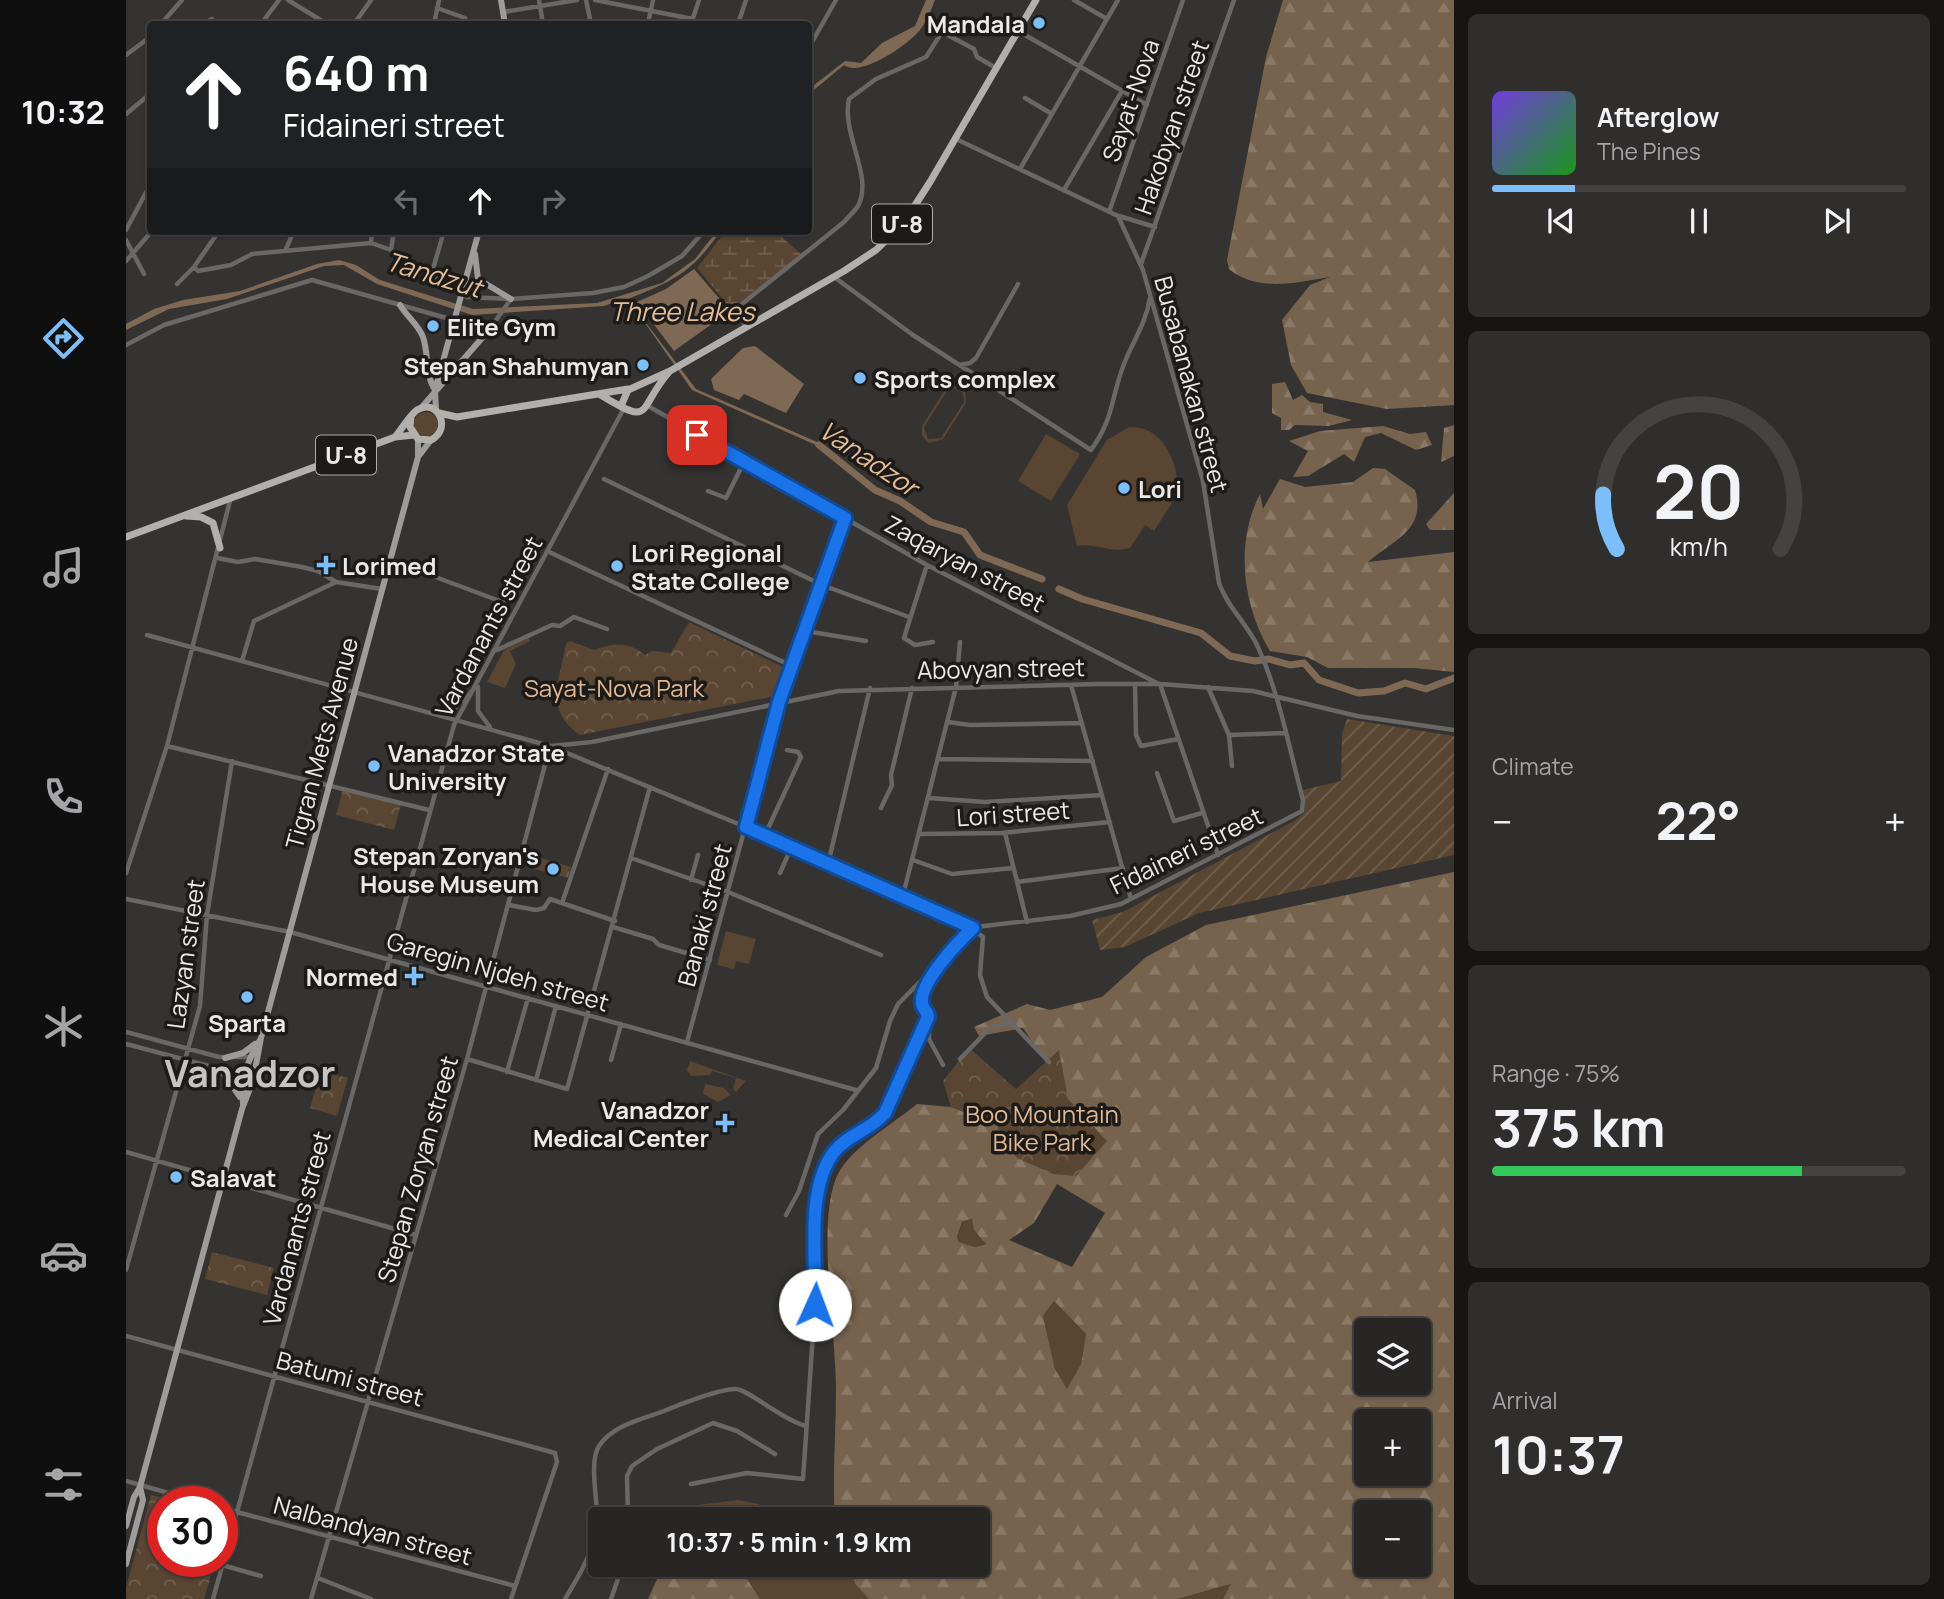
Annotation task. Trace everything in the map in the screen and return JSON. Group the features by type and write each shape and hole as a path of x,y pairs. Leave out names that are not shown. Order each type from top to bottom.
{"highway":[{"name":"Մ-8","path":"640,387 865,259 895,233 956,139 1036,0"},
{"path":"598,394 622,408 636,412 649,404 670,371"},
{"path":"457,417 431,440 416,437 410,427 411,417 421,408 457,417 640,387 650,392 649,404"},
{"path":"622,408 622,397 630,389"},
{"path":"438,412 443,427"},
{"name":"Մ-8","path":"395,437 411,417"},
{"name":"Մ-8","path":"126,537 395,437 416,437"},
{"path":"182,516 201,517 213,523 220,548"}],"main road":[{"path":"501,0 504,21"},
{"path":"438,412 435,390 478,235"},
{"path":"474,249 478,279 511,299"},
{"path":"400,305 418,325 423,338 428,382 435,390"},
{"path":"421,408 435,390 452,376 489,330"},
{"name":"Tigran Mets Avenue","path":"126,1525 140,1486 222,1180 258,1063 261,1038 418,457 416,437"},
{"name":"Tigran Mets Avenue","path":"418,457 431,440"},
{"path":"225,1058 243,1053 261,1038"},
{"name":"Tigran Mets Avenue","path":"243,1106 242,1082 248,1057 261,1038"},
{"path":"248,1057 256,1058 258,1063"},
{"path":"222,1071 236,1088 243,1106"},
{"path":"242,1082 249,1086 253,1081"},
{"name":"Tigran Mets Avenue","path":"126,1564 144,1500 140,1486"}],"street":[{"path":"164,21 182,0"},
{"path":"263,21 279,0"},
{"path":"288,0 322,21"},
{"path":"356,21 371,0"},
{"path":"435,21 439,0"},
{"path":"503,12 540,3 577,0"},
{"path":"586,0 590,21"},
{"path":"595,0 610,1 688,21"},
{"path":"649,21 653,0"},
{"path":"692,21 699,0"},
{"path":"739,21 746,0"},
{"path":"812,42 836,0"},
{"path":"1074,0 1107,19"},
{"path":"1020,169 1118,0"},
{"name":"Sayat-Nova","path":"1109,212 1183,0"},
{"name":"Hakobyan street","path":"1141,265 1234,0"},
{"path":"540,3 543,21"},
{"path":"437,8 465,18 466,21"},
{"path":"208,21 212,19"},
{"path":"746,327 737,312 738,307 844,222 858,206 864,185 847,125 849,99 876,79 926,57 942,32 974,49 977,58 997,68"},
{"path":"1018,32 1147,105"},
{"path":"126,55 147,39"},
{"path":"1063,190 1122,91"},
{"path":"1025,98 1052,114"},
{"path":"126,114 147,99"},
{"path":"956,139 1118,216 1155,227"},
{"path":"126,230 147,191"},
{"name":"Busabanakan street","path":"1118,216 1141,265 1203,481 1219,583 1224,598 1257,646 1285,733 1303,800 1302,811"},
{"path":"126,261 133,257 149,235"},
{"path":"177,284 194,267 216,235"},
{"path":"286,249 292,235"},
{"path":"370,243 371,235"},
{"path":"391,250 393,235"},
{"path":"431,276 443,235"},
{"path":"194,267 198,271 231,265 253,254 286,249 370,243 391,250 467,297 511,299 624,287 682,256 700,235"},
{"path":"126,240 144,274"},
{"path":"834,277 871,307 1091,450 1107,427 1114,407 1115,388 1148,316 1150,296"},
{"path":"126,345 164,325 312,280 489,330 511,299"},
{"path":"960,366 976,358 1018,284"},
{"name":"Zaqaryan street","path":"649,404 744,462 927,565 1160,684"},
{"name":"Vardanants street","path":"238,1504 387,958 458,719 622,408"},
{"path":"708,491 726,498 744,462"},
{"path":"604,479 822,584 908,620"},
{"path":"126,873 167,746 218,558 231,497"},
{"name":"Banaki street","path":"687,1042 779,702 845,518"},
{"path":"547,551 792,666"},
{"path":"218,558 238,562 255,559 318,571 337,582 382,589"},
{"path":"390,561 505,603"},
{"path":"927,565 904,638 915,645 933,642"},
{"path":"242,661 254,621 337,582"},
{"path":"496,650 552,625 560,626 574,617 607,629"},
{"path":"806,631 866,640"},
{"path":"147,635 550,746 765,835 902,899 973,928 983,937 980,975 987,996 1049,1062"},
{"path":"902,899 956,687 960,642"},
{"path":"439,714 456,708 479,683"},
{"path":"479,683 478,710 485,724 493,729"},
{"path":"1135,684 1136,735 1141,746 1178,739"},
{"name":"Abovyan street","path":"550,746 592,742 779,702 870,688 1135,684 1209,687 1254,691 1365,718 1454,730"},
{"path":"1160,684 1218,855"},
{"path":"1071,685 1132,899"},
{"path":"1209,687 1229,735 1232,766"},
{"path":"828,864 870,688"},
{"path":"881,808 892,785 891,775 912,688"},
{"path":"948,722 1010,725 1082,723"},
{"path":"1229,735 1285,733"},
{"path":"167,746 429,810"},
{"name":"Stepan Zoryan street","path":"311,1599 467,1059 550,746"},
{"path":"765,835 801,757 799,752 787,750"},
{"path":"939,759 1093,761"},
{"name":"Lazyan street","path":"126,1270 200,1006 206,915 232,761"},
{"path":"562,903 608,769"},
{"path":"1157,774 1174,821 1202,813"},
{"path":"467,1059 566,1089 650,787"},
{"path":"929,798 985,802 1102,796"},
{"name":"Fidaineri street","path":"973,928 1086,913 1132,899 1302,811"},
{"name":"Lori street","path":"920,834 1005,833 1110,822"},
{"path":"1005,833 1027,922"},
{"path":"780,873 791,848"},
{"path":"691,880 698,855"},
{"path":"631,858 728,892 881,956"},
{"path":"913,860 952,874 1013,868"},
{"path":"1017,882 1123,868"},
{"name":"Garegin Njdeh street","path":"126,899 290,932 856,1090"},
{"path":"509,905 536,910 544,908 549,899 653,939 659,945 709,960"},
{"path":"786,1215 799,1191 818,1135 843,1110 856,1090 876,1068 898,1004 973,928"},
{"path":"943,957 921,1000 928,1017 929,1039 943,1065"},
{"path":"507,1072 528,998"},
{"path":"536,1080 556,1006"},
{"path":"691,1484 747,1473 803,1479 816,1280 815,1206 819,1185 835,1152 885,1113 928,1017"},
{"path":"960,1059 990,1028 1013,1022"},
{"path":"611,1060 621,1024"},
{"path":"126,1032 225,1058 248,1057"},
{"path":"126,1044 222,1071 242,1082"},
{"path":"126,1153 416,1235"},
{"name":"Batumi street","path":"126,1336 555,1453 557,1462 515,1586"},
{"path":"565,1599 586,1563 594,1541 598,1498 595,1458 605,1439 626,1425 684,1402 733,1389 744,1391 789,1421 806,1426"},
{"path":"628,1507 628,1476 632,1466 698,1428 723,1424 775,1454"},
{"path":"126,1481 147,1488"},
{"name":"Nalbandyan street","path":"238,1512 515,1586"},
{"path":"238,1570 261,1576"},
{"name":"Vardanants street","path":"213,1599 219,1577"},
{"path":"611,1599 619,1577"},
{"path":"317,1578 371,1599"},
{"path":"511,1599 515,1586"}],"green space":[{"path":"1283,0 1454,0 1454,405 1387,409 1307,393 1291,365 1282,320 1310,285 1330,277 1291,283 1265,283 1253,281 1229,269 1227,260 1266,57"},
{"path":"723,235 780,235 801,254 731,309 697,268"},
{"path":"957,371 951,385 965,390 966,403 943,439 929,443 922,436 922,426","holes":["956,388 963,393 964,402 941,438 928,439 924,427 947,391"]},
{"path":"1285,382 1293,400 1302,395 1310,402 1323,404 1323,412 1352,420 1329,426 1295,425 1289,430 1281,430 1281,418 1272,413 1272,384"},
{"path":"426,412 437,419 438,424 431,435 426,436 415,429 414,424 421,413"},
{"path":"1454,425 1454,456 1441,462 1444,428"},
{"path":"1383,426 1410,434 1426,432 1432,445 1416,450 1381,433 1365,437 1354,462 1344,454 1308,476 1293,477 1308,451 1289,441 1320,431"},
{"name":"Lori","path":"1129,427 1149,431 1163,442 1168,450 1177,478 1164,498 1172,503 1154,531 1145,525 1130,548 1116,550 1090,545 1077,546 1067,505 1107,440"},
{"path":"1046,434 1080,454 1051,501 1018,481"},
{"path":"1373,468 1385,469 1415,490 1417,504 1412,525 1368,562 1454,552 1454,672 1415,668 1328,668 1307,657 1270,651 1253,614 1245,573 1245,553 1247,532 1260,494 1263,509 1280,479 1305,487 1353,482"},
{"path":"1454,493 1454,530 1430,530 1426,524"},
{"name":"Sayat-Nova Park","path":"689,622 785,668 774,696 580,735 561,715 558,682 566,644 570,641 594,650 626,645 645,655 653,651 671,653"},
{"path":"529,638 530,641 510,651 516,664 505,688 487,682 504,650"},
{"path":"1347,719 1454,736 1454,855 1199,913 1125,947 1100,950 1092,920 1123,912 1296,820 1305,812 1303,790 1341,781 1342,734"},
{"path":"343,790 401,804 394,830 336,815"},
{"path":"527,854 571,867 568,878 524,866"},
{"path":"1454,872 1454,1599 1223,1599 1231,1584 1177,1599 869,1599 855,1584 853,1577 990,1577 990,1507 835,1507 836,1407 828,1219 831,1194 838,1174 863,1145 917,1104 951,1107 976,1116 1024,1098 1049,1067 1023,1028 979,1036 974,1027 1027,1004 1050,1010 1102,997 1146,957 1206,925","holes":["1057,1184 1105,1213 1072,1267 1009,1240 1034,1223","972,1219 974,1230 986,1244 975,1247 959,1242 957,1237 962,1222","1054,1301 1086,1334 1081,1364 1067,1389 1055,1369 1043,1316"]},
{"path":"726,931 756,939 749,964 736,961 734,969 717,965"},
{"name":"Boo Mountain Bike Park","path":"969,1048 1016,1089 1059,1050 1068,1099 1107,1141 1076,1176 1053,1174 1017,1158 996,1125 951,1107 943,1081"},
{"path":"690,1061 746,1081 736,1092 733,1089 736,1078 712,1071 710,1075 691,1076 687,1070"},
{"path":"321,1071 348,1078 337,1116 310,1108"},
{"path":"705,1084 724,1088 731,1095 718,1102 703,1094"},
{"path":"973,1219 987,1243 975,1247 959,1242 957,1237 963,1222"},
{"path":"212,1252 274,1268 267,1295 205,1279"},
{"path":"1054,1301 1086,1334 1081,1364 1067,1390 1055,1369 1043,1316"},
{"path":"738,1500 764,1507 689,1507"},
{"path":"147,1510 147,1577 210,1577 204,1599 126,1599 126,1588"},
{"path":"658,1577 746,1577 760,1599 648,1599"},
{"path":"746,1577 853,1577 855,1584 869,1599 760,1599"},
{"path":"1232,1584 1223,1599 1177,1599"}],"water":[{"path":"926,0 935,0 922,27 905,44 872,64 851,68 844,65 812,92 812,87 845,61 861,63 882,43 915,26"},
{"path":"714,235 718,235 700,257 680,274 658,286 628,299 696,389 817,442 827,450 692,390 633,306 623,299 604,306 472,315 377,284 344,265 324,266 227,299 169,309 126,330 126,324 154,309 183,300 240,291 317,264 339,260 356,265 380,280 473,309 597,303 662,283 695,259"},
{"name":"Three Lakes","path":"694,269 730,311 674,351 637,302 666,289"},
{"path":"755,346 804,384 786,413 744,394 739,400 714,390 711,379 743,348"}],"waterway":[{"name":"Vanadzor","path":"819,445 875,490 900,501 931,522 964,532 980,555 1042,579"},
{"name":"Vanadzor","path":"1059,589 1082,599 1201,633 1230,656 1255,661 1269,659 1290,665 1304,663 1319,680 1358,693 1384,691 1405,683 1426,689 1454,678"}],"place":[{"name":"Mandala","path":"1039,23"},
{"name":"Elite Gym","path":"433,326"},
{"name":"Stepan Shahumyan","path":"643,365"},
{"name":"Sports complex","path":"860,378"},
{"name":"Lori","path":"1124,488"},
{"name":"Lorimed","path":"326,565"},
{"name":"Lori Regional State College","path":"617,566"},
{"name":"Vanadzor State University","path":"374,766"},
{"name":"Stepan Zoryan's House Museum","path":"553,869"},
{"name":"Normed","path":"414,976"},
{"name":"Sparta","path":"247,997"},
{"name":"Vanadzor Medical Center","path":"725,1123"},
{"name":"Salavat","path":"176,1177"}],"district":[{"name":"Vanadzor","path":"250,1072"}],"route":[{"path":"697,435 845,518 779,702 746,827 967,928 973,928 943,957 921,1000 929,1014 885,1113 878,1121 845,1142 825,1168 815,1206 815,1305"}],"water label":[{"name":"Tandzut","path":"434,274"}]}
